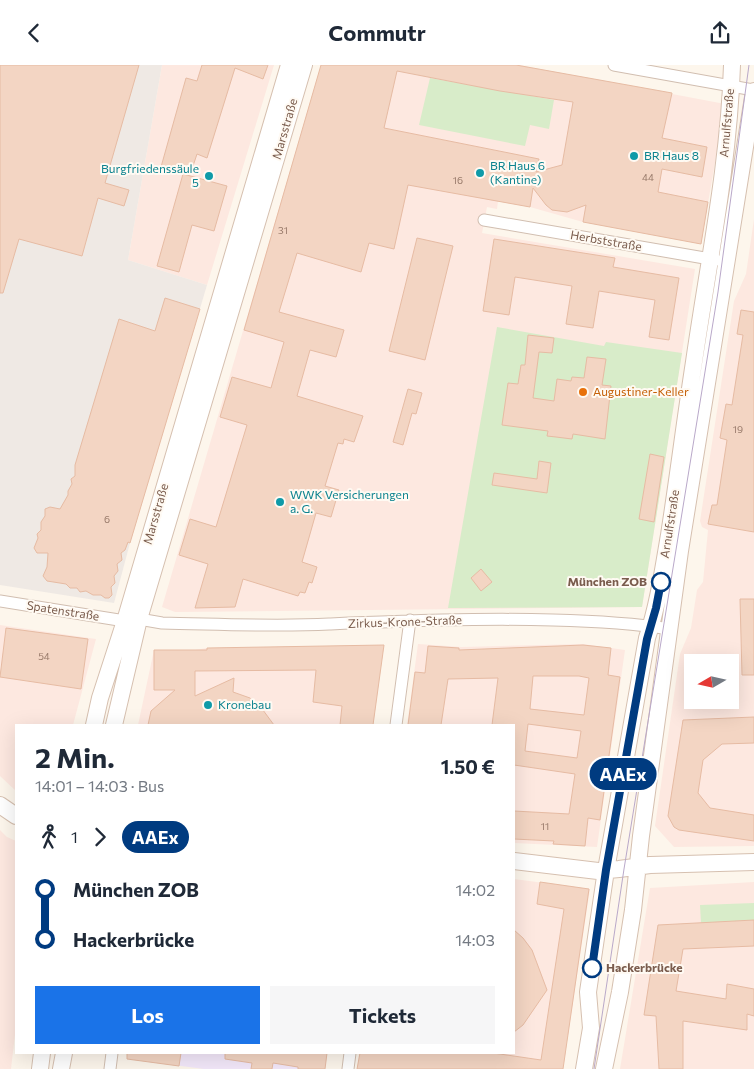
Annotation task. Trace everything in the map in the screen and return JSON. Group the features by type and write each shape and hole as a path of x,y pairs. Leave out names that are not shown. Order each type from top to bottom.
{"street":[{"name":"Marsstraße","path":"94,724 100,698 132,620 225,305 289,65"},
{"name":"Marsstraße","path":"225,305 304,65"},
{"path":"614,65 754,90"},
{"name":"Arnulfstraße","path":"584,1069 590,1028 588,992 606,870 647,639 656,608 681,457 722,174 730,107 732,65"},
{"name":"Arnulfstraße","path":"604,1069 620,992 633,910 637,867 684,526 721,293 728,262 754,90"},
{"name":"Herbststraße","path":"484,220 728,262"},
{"name":"Spatenstraße","path":"0,601 132,620"},
{"name":"Marsstraße","path":"114,724 132,620"},
{"name":"Zirkus-Krone-Straße","path":"132,620 162,623 299,625 410,620 530,620 606,622 670,629"},
{"path":"396,724 410,620"},
{"path":"0,805 15,815"},
{"path":"515,861 606,870 650,865 754,862"},
{"path":"40,1069 42,1054"},
{"path":"61,1069 64,1054"},
{"path":"110,1069 112,1054"},
{"path":"348,1069 350,1054"}],"shaded area":[{"path":"0,65 162,65 128,260 207,285 114,603 0,585"},
{"path":"162,65 274,65 207,285 128,260"},
{"path":"321,65 519,65 725,104 701,244 583,222 530,207 498,201 497,209 487,207 482,233 695,269 642,607 175,612 162,607"},
{"path":"754,219 754,846 674,847 655,826 680,654 691,628 697,590 703,582 708,530 702,527 700,521 734,301 746,274"},
{"path":"0,625 96,639 73,724 15,724 15,790 0,776"},
{"path":"418,644 462,647 583,644 625,650 597,847 515,843 515,724 407,724"},
{"path":"384,645 373,724 138,724 154,650 195,650 207,648"},
{"path":"0,830 7,837 15,841 15,1035 11,1069 0,1069"},
{"path":"515,879 590,889 563,1069 357,1069 359,1054 515,1054"},
{"path":"754,882 754,1069 620,1069 650,888"},
{"path":"146,1054 327,1054 325,1069 204,1069 144,1061"}],"green space":[{"path":"430,78 554,100 549,129 530,125 525,146 419,125"},
{"name":"Augustiner-Keller","path":"497,327 604,346 606,342 682,353 642,607 448,608"},
{"path":"754,903 754,920 701,923 700,905"}],"building":[{"path":"0,65 139,65 105,183 129,190 124,206 98,198 82,256 19,239 3,293 0,293"},
{"path":"202,65 268,65 263,79 235,68 207,158 197,154 190,175 161,167 186,78 197,81"},
{"path":"321,65 516,65 672,93 662,138 707,147 702,177 662,169 658,192 708,202 701,244 583,222 586,205 567,212 552,210 533,188 530,207 408,185 394,249 369,243 361,272 297,253 279,312 344,330 336,357 310,350 297,396 363,416 354,442 344,439 343,444 338,443 325,486 339,490 331,517 316,513 302,562 317,567 312,583 309,582 305,593 300,592 298,596 243,579 235,607 195,608 208,564 179,555 190,519 216,527 247,425 220,417 232,377 271,388 284,342 244,330","holes":["397,71 500,91 573,102 562,165 536,172 539,159 384,128"]},
{"path":"183,174 227,186 214,231 192,225 179,272 157,266"},
{"path":"417,238 453,246 425,360 389,351"},
{"path":"494,239 615,258 613,267 679,278 669,340 649,337 655,300 599,291 593,328 566,324 572,286 515,277 509,315 483,311"},
{"path":"165,298 200,309 130,543 128,542 125,550 121,553 122,560 117,564 118,571 114,576 115,583 111,587 112,595 109,598 105,598 86,591 80,592 77,588 70,588 66,584 47,581 43,576 47,567 48,553 37,553 34,548 38,538 37,534 41,530 45,509 50,507 60,509 68,495 72,484 71,479 75,476 75,465 119,319 155,331"},
{"path":"741,310 754,312 754,532 708,524 712,505 717,505 727,440 720,438 726,404 732,405 743,335 737,334"},
{"name":"Augustiner-Keller","path":"528,335 554,338 552,353 539,352 533,398 554,401 557,379 571,381 572,377 584,378 587,357 606,359 602,385 611,386 605,439 573,434 572,439 547,436 548,431 502,425 508,383 518,384 521,365 525,365"},
{"path":"408,389 422,393 416,414 412,413 403,445 393,442"},
{"path":"650,454 664,457 654,522 639,519"},
{"path":"539,461 551,463 547,493 492,485 494,473 537,479"},
{"path":"481,569 492,582 481,591 471,578"},
{"path":"740,599 754,599 754,675 742,675"},
{"path":"6,628 88,639 81,689 0,677"},
{"path":"384,645 373,724 340,724 342,706 313,702 316,670 195,671 195,696 234,678 233,692 250,698 260,706 273,724 148,724 151,711 175,690 154,690 154,650 207,650 207,648"},
{"path":"583,645 611,648 608,675 620,677 600,820 588,818 585,846 553,844 554,841 515,839 515,811 569,814 575,774 515,765 515,724 492,724 498,678 448,679 441,724 408,724 415,672 425,673 428,646 459,648 459,650","holes":["533,676 579,676 589,678 584,715 530,709","528,724 581,731 577,758 525,751"]},
{"path":"754,717 754,743 722,744 703,760 698,793 710,808 754,815 754,841 679,830 674,827 668,816 683,720"},
{"path":"540,882 589,889 563,1069 357,1069 360,1054 500,1054 541,1060 564,909 537,904"},
{"path":"754,920 754,946 683,949 676,991 726,999 727,984 754,989 754,1016 747,1014 747,1030 683,1021 683,1069 659,1069 656,1016 644,1015 658,925"},
{"path":"515,931 532,950 547,990 523,1025 515,1031"},
{"path":"127,1054 181,1054 179,1066 127,1059"},
{"path":"225,1054 327,1054 325,1069 298,1069 298,1067 273,1063 272,1069 251,1069 252,1063 225,1059"}],"tram line":[{"path":"594,1069 624,869 718,292 749,65"}],"bus line":[{"name":"AAEx","path":"592,968 606,870 647,639 661,582"}],"place":[{"name":"BR Haus 8","path":"634,156"},
{"name":"BR Haus 6 (Kantine)","path":"480,173"},
{"name":"Burgfriedenssäule 5","path":"209,176"},
{"name":"Augustiner-Keller","path":"583,392"},
{"name":"WWK Versicherungen a. G.","path":"280,502"},
{"name":"München ZOB","path":"661,582"},
{"name":"Kronebau","path":"208,705"},
{"name":"Hackerbrücke","path":"592,968"}]}
